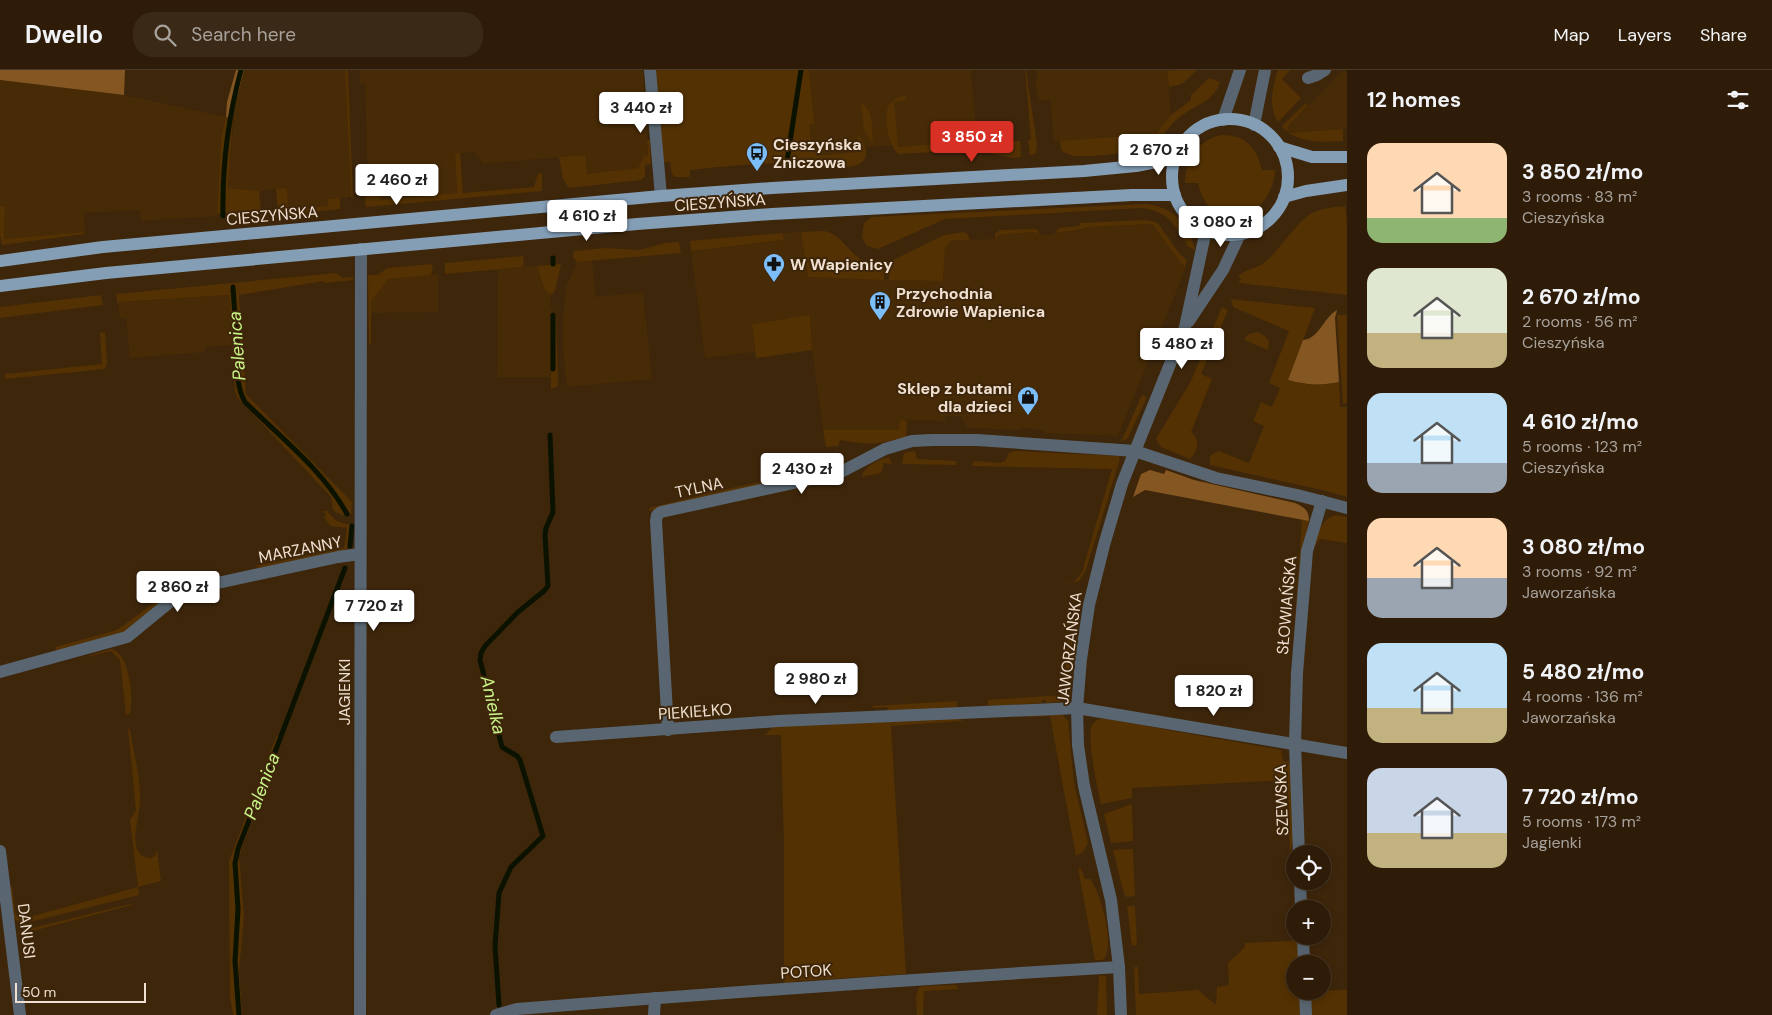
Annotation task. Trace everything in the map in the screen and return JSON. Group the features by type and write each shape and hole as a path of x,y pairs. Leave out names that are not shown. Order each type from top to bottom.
{"main road":[{"path":"1223,120 1239,120 1254,125 1268,134 1279,147 1286,163 1288,172 1284,198 1277,211 1267,222 1254,230 1240,234 1223,234 1206,230 1187,216 1175,195 1173,171 1176,158 1183,144 1194,133 1208,124 1223,120"},
{"path":"1279,147 1312,156 1347,158"},
{"name":"CIESZYŃSKA","path":"0,261 103,247 661,196 1084,171 1136,166 1176,158"},
{"path":"1284,198 1306,191 1347,185"},
{"name":"CIESZYŃSKA","path":"0,286 106,273 637,224 772,214 1096,196 1175,195"}],"street":[{"path":"650,70 661,196"},
{"path":"1223,120 1240,70"},
{"path":"1254,125 1264,70"},
{"path":"1308,78 1325,70"},
{"name":"JAWORZAŃSKA","path":"1121,1015 1119,967 1111,900 1084,786 1078,745 1077,708 1085,630 1096,577 1113,512 1135,451 1185,327 1206,230"},
{"name":"JAWORZAŃSKA","path":"1185,327 1214,284 1240,234"},
{"name":"JAGIENKI","path":"360,1015 361,250"},
{"name":"TYLNA","path":"668,730 656,521 657,515 661,512 838,473 885,449 912,441 977,440 1135,451"},
{"path":"1135,451 1216,478 1347,508"},
{"name":"SŁOWIAŃSKA","path":"1294,744 1297,673 1307,551 1322,501"},
{"name":"MARZANNY","path":"0,672 126,637 177,596 197,586 360,554"},
{"name":"PIEKIEŁKO","path":"556,737 778,721 1077,708 1347,753"},
{"name":"SZEWSKA","path":"1294,744 1299,845"},
{"name":"DANUSI","path":"0,851 20,1015"},
{"name":"POTOK","path":"496,1015 517,1009 655,998 912,979 1119,967"},
{"path":"654,1015 655,998"},
{"path":"1305,1000 1306,1015"}],"shaded area":[{"path":"0,70 125,70 124,95 0,80"},
{"path":"236,70 244,70 233,118 226,117 227,102"},
{"path":"244,70 345,70 351,197 329,199 329,206 288,210 286,188 259,191 228,188 235,105"},
{"path":"345,70 348,70 353,197 351,197"},
{"path":"360,70 643,70 648,156 644,156 638,168 587,174 584,155 483,164 474,152 455,154 457,193 381,200 380,186 368,188 365,83 360,84"},
{"path":"655,70 809,70 814,124 809,124 812,152 817,152 817,156 859,152 857,133 866,150 865,158 860,164 847,167 792,163 738,165 690,170 690,177 675,177 672,174 670,162 663,162"},
{"path":"804,70 971,70 977,140 898,147 897,145 866,147 858,154 815,159 808,149"},
{"path":"1025,70 1037,145 1036,153 1032,155 1030,155 1028,140 1031,140"},
{"path":"1037,70 1167,70 1171,115 1156,134 1054,142 1050,100 1039,101 1035,83 1037,80"},
{"path":"1197,70 1182,84 1169,87 1167,71"},
{"path":"1278,70 1290,70 1282,79 1301,98 1278,122 1273,109 1272,96"},
{"path":"1343,70 1347,72 1347,129 1287,132 1288,126"},
{"path":"1209,78 1220,82 1214,94 1179,117 1151,146 1127,152 1086,156 1072,155 1061,150 1060,141 1156,134 1171,115 1191,100 1191,95"},
{"path":"0,80 124,95 226,117 221,138 217,216 141,221 140,210 84,213 85,232 4,239 5,207 0,207"},
{"path":"900,96 905,96 906,100 894,102 898,147 969,141 970,150 898,154 892,145 886,118 888,107"},
{"path":"861,103 870,115 873,143 864,130"},
{"path":"1305,104 1308,105 1288,126 1287,131 1282,127 1283,125"},
{"path":"226,117 233,118 228,188 259,191 261,211 259,217 236,219 233,213 217,214 221,138"},
{"path":"1343,129 1343,141 1311,141 1288,132"},
{"path":"1221,135 1229,135 1243,140 1249,144 1257,155 1262,170 1275,170 1271,187 1263,201 1252,211 1240,216 1227,217 1215,211 1205,200 1198,183 1185,183 1188,166 1194,152 1205,142"},
{"path":"647,140 650,140 651,164 645,165 645,176 641,180 569,188 563,179 559,157 585,155 587,174 638,168 644,156 648,155"},
{"path":"973,141 1020,141 1021,157 1012,158 974,150"},
{"path":"460,153 463,193 534,187 538,173 542,174 542,191 366,207 364,190 380,186 381,200 457,193 455,154"},
{"path":"287,188 288,210 328,206 328,199 340,198 340,209 280,215 276,189"},
{"path":"1145,204 1164,209 1179,218 1189,233 1195,251 1186,245 1174,224 1158,212 1142,208 945,219 878,249 867,246 862,238 864,223 871,217"},
{"path":"5,206 4,239 85,232 84,234 2,245 0,207"},
{"path":"1345,206 1347,223 1347,295 1238,283 1241,279 1238,277 1241,274 1265,262 1308,215 1330,208"},
{"path":"1146,220 1156,222 1179,253 1187,260 1181,280 1184,267 1152,224 1086,227 1054,234 1059,228 1079,226 1080,223"},
{"path":"1152,224 1184,267 1181,280 1118,436 1047,433 1038,429 1022,428 1020,430 968,428 960,416 945,416 945,421 900,420 900,430 823,430 812,350 810,315 752,324 755,352 705,358 691,251 783,240 782,233 801,232 808,277 943,281 945,248 952,240 995,239 999,235 1034,232 1040,235 1056,234 1059,232 1079,231 1085,227"},
{"path":"1000,230 1038,230 1040,235 1034,232 999,235 995,239 995,234"},
{"path":"824,231 839,239 865,261 873,264 884,263 884,280 808,277 801,232"},
{"path":"964,232 970,240 952,240 945,248 943,281 889,280 889,262 944,235"},
{"path":"782,233 784,240 691,251 690,241"},
{"path":"679,242 681,253 577,262 573,257 574,251 605,248 639,250 665,243"},
{"path":"523,256 523,267 445,274 445,263"},
{"path":"592,261 596,297 643,292 652,379 567,387 563,353 563,316 566,287 577,262"},
{"path":"431,264 433,268 431,275 388,279 371,302 371,345 369,343 368,275 378,275 387,268"},
{"path":"561,264 555,291 551,295 545,290 537,266"},
{"path":"551,265 550,377 497,377 498,269"},
{"path":"336,273 343,278 353,277 353,280 325,283 324,281 239,295 246,394 352,502 352,513 344,515 333,510 331,497 237,397 235,391 229,295 118,302 118,306 116,294"},
{"path":"438,274 438,312 371,313 371,302 388,279"},
{"path":"101,295 103,305 0,318 0,307"},
{"path":"229,295 232,345 205,347 205,352 130,358 126,318 120,318 118,302"},
{"path":"1231,299 1315,308 1288,380 1314,385 1339,382 1340,407 1347,407 1347,497 1210,465 1210,456 1219,451 1249,463 1264,426 1253,421 1261,402 1272,407 1280,388 1269,383 1289,331 1233,307"},
{"path":"1222,307 1228,310 1201,374 1212,379 1191,432 1196,438 1197,448 1190,459 1161,447 1156,439 1191,381"},
{"path":"551,310 556,314 558,386 551,389"},
{"path":"1337,310 1335,318 1339,382 1314,384 1288,380 1303,340 1313,336"},
{"path":"810,315 812,350 756,358 752,324"},
{"path":"1337,315 1347,315 1347,403 1343,404"},
{"path":"105,332 107,363 105,369 5,379 5,374 102,364 100,333"},
{"path":"1258,332 1269,341 1268,350 1244,340 1248,334"},
{"path":"1142,395 1147,397 1128,438 1121,442"},
{"path":"900,420 907,421 906,437 887,442 873,443 840,440 838,446 826,447 823,430 899,430"},
{"path":"915,451 917,459 956,461 957,465 902,464 904,453"},
{"path":"1015,451 1119,456 1120,459 1086,570 1079,581 1073,583 1064,583 1074,582 1082,572 1112,469 972,466 973,461 1000,463 1005,461 1009,453"},
{"path":"828,455 840,455 845,464 838,469 691,500 649,511 649,508 718,491 829,467"},
{"path":"889,457 892,464 884,463 881,473 861,477 872,464"},
{"path":"1150,470 1164,474 1166,470 1194,480 1295,503 1305,509 1309,521 1145,490 1133,497 1141,474"},
{"path":"323,511 327,511 339,522 351,526 349,547 345,550 259,568 255,566 344,548 347,528 330,526 324,517 326,515"},
{"path":"1335,515 1347,517 1347,543 1320,539 1310,553 1322,525"},
{"path":"1302,519 1309,521 1303,544 1292,666"},
{"path":"161,598 162,601 125,632 57,652 55,647 117,630"},
{"path":"1067,637 1074,639 1066,700 1046,703 1045,700 1042,700 1042,703 989,706 987,700 1064,695"},
{"path":"110,649 116,651 122,657 129,676 131,706 130,713 126,715 120,660 111,651 80,659"},
{"path":"957,701 957,707 888,711 887,707 874,708 872,706"},
{"path":"1062,714 1068,721 1074,783 1088,843 1083,852 1076,856 1050,716 1029,717 1030,715"},
{"path":"960,716 962,721 891,726 906,974 798,981 784,984 784,844 781,735 765,735 773,727"},
{"path":"1107,719 1281,750 1283,761 1289,762 1291,769 1294,835 1292,845 1290,845 1287,780 1132,788 1132,798 1101,804 1093,766 1090,736 1092,725 1095,721"},
{"path":"128,729 130,729 140,792 136,846 141,854 149,858 155,856 157,849 161,881 138,887 130,820 136,810"},
{"path":"277,735 280,743 239,856 244,916 239,971 242,1015 233,1015 230,996 229,861"},
{"path":"1132,804 1133,841 1111,843 1104,814"},
{"path":"1133,849 1135,896 1126,897 1113,850"},
{"path":"1078,868 1081,869 1085,879 1090,879 1102,906 1108,941 1105,958 1102,960 1095,960"},
{"path":"12,886 15,914 22,919 138,887 139,895 26,923 21,923 14,919 10,887"},
{"path":"132,905 17,935 24,930"},
{"path":"1127,906 1135,906 1137,945 1132,946"},
{"path":"1286,941 1286,945 1298,945 1299,955 1286,955 1286,1000 1300,1000 1301,1015 1136,1015 1134,967 1138,967 1139,994 1198,990 1216,1005 1217,987 1229,985 1228,963 1245,947 1245,943"},
{"path":"1099,975 1106,978 1107,1015 1097,1015"},
{"path":"956,985 959,989 924,991 923,1015 917,1015 916,996 919,988 923,986"},
{"path":"1331,990 1347,990 1347,1015 1310,1015 1309,1000 1331,1000"}],"waterway":[{"name":"Palenica","path":"223,216 227,142 241,70"},
{"name":"Anielka","path":"787,161 801,70"},
{"name":"Anielka","path":"553,258 553,264"},
{"name":"Palenica","path":"233,287 238,382 245,402 313,468 326,483 347,514"},
{"name":"Anielka","path":"553,315 553,369"},
{"name":"Anielka","path":"499,1005 495,946 499,893 511,867 543,836 520,760 502,747 480,660 485,646 518,612 548,586 545,534 553,512 550,435"},
{"name":"Palenica","path":"350,546 352,526"},
{"name":"Palenica","path":"239,1015 235,961 238,909 235,863 238,849 345,568"}],"place":[{"name":"Cieszyńska Zniczowa","path":"757,172"},
{"name":"W Wapienicy","path":"774,283"},
{"name":"Przychodnia Zdrowie Wapienica","path":"880,321"},
{"name":"Sklep z butami dla dzieci","path":"1028,416"}]}
